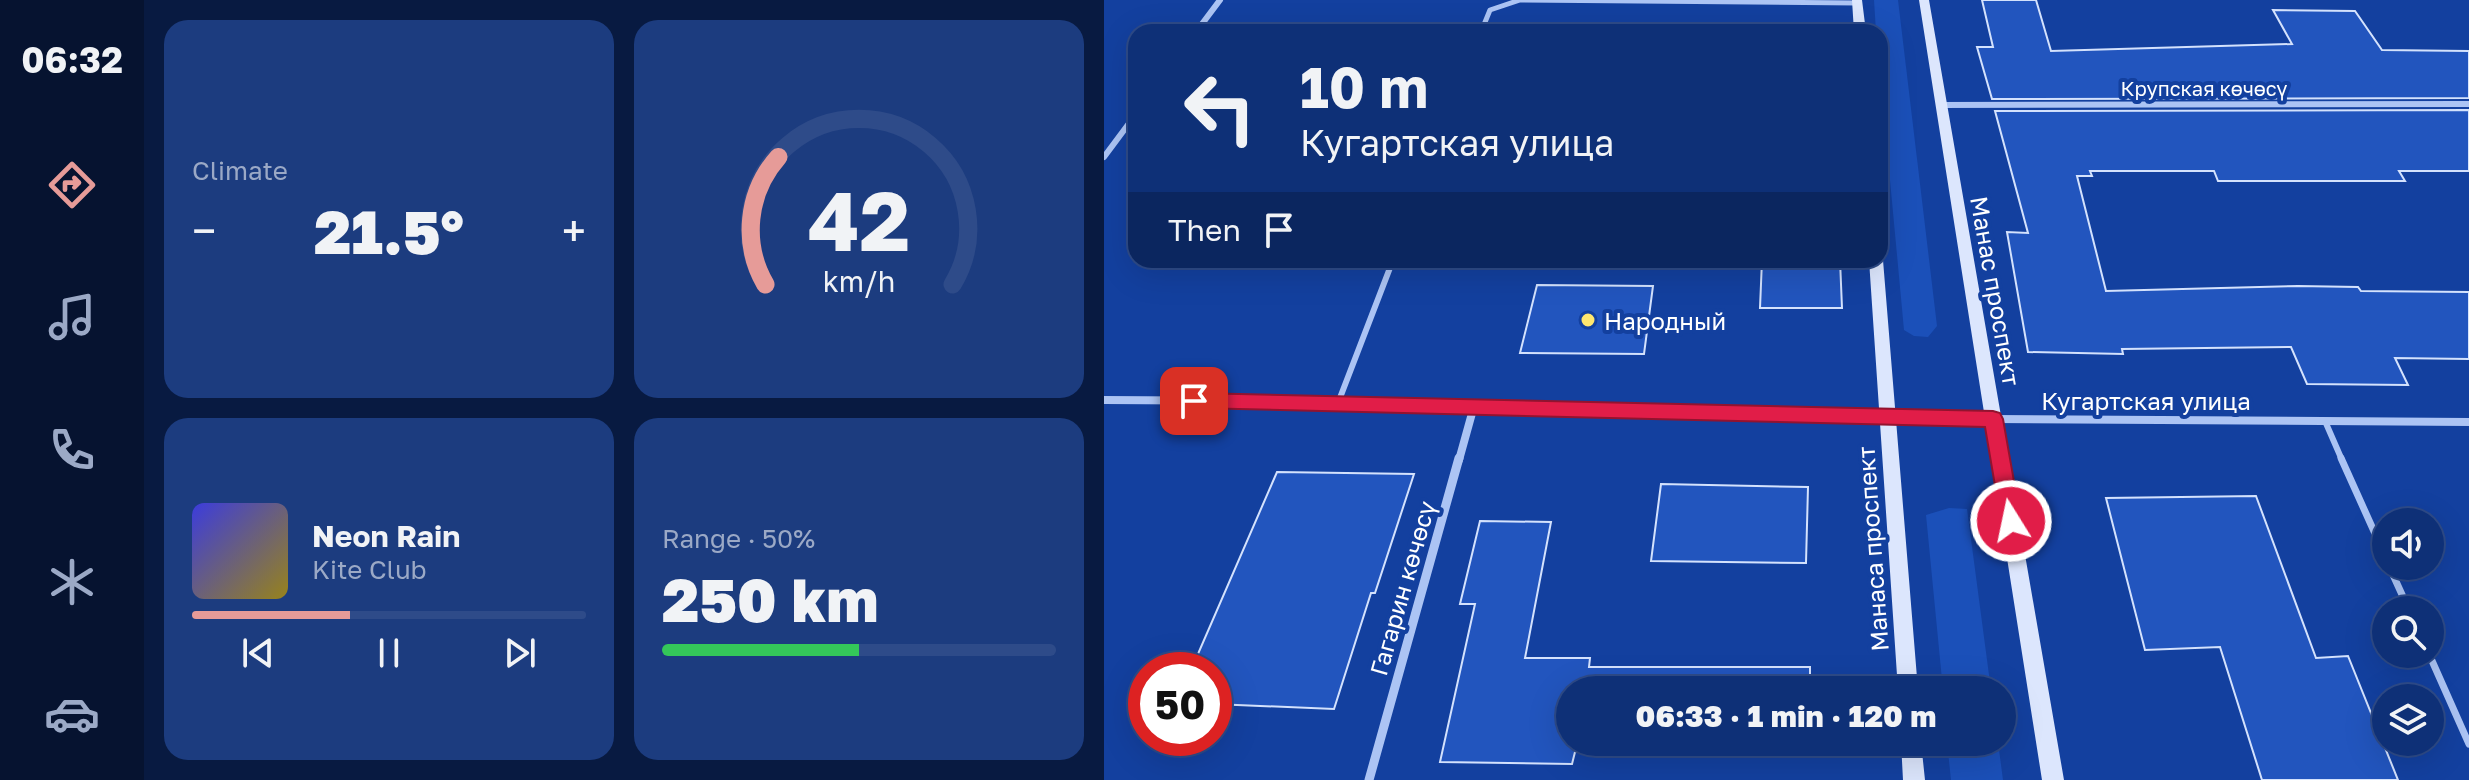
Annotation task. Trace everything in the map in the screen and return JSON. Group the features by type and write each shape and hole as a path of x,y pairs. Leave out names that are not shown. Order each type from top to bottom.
{"main road":[{"name":"Манас проспект","path":"1924,0 2053,780"},
{"path":"1858,2 1859,24"},
{"name":"Манаса проспект","path":"1877,268 1907,676"},
{"path":"1912,756 1914,780"}],"street":[{"path":"1202,24 1220,0"},
{"name":"Крупская көчөсү","path":"1939,105 2469,104"},
{"path":"1104,157 1128,125"},
{"name":"Кугартская улица","path":"1104,400 1993,419 2469,422"},
{"name":"Гагарин көчөсү","path":"1369,780 1474,406"}],"lane":[{"path":"1484,24 1490,10 1520,0 1858,2"},
{"path":"1338,403 1390,268"},
{"path":"2325,421 2372,527"},
{"path":"2435,668 2469,744"}],"shaded area":[{"path":"1874,0 1898,0 1937,326 1928,337 1914,336 1904,330 1888,159 1888,24 1876,24"},
{"path":"1949,508 1967,509 1989,676 1942,676 1926,515"},
{"path":"1948,756 2000,756 2003,780 1951,780"}],"building":[{"path":"1982,0 2036,0 2051,51 2292,44 2273,10 2355,11 2382,50 2469,51 2469,98 1992,99 1977,47 1993,47"},
{"path":"2469,110 2469,171 2399,171 2405,181 2218,181 2214,171 2090,171 2092,176 2077,176 2106,291 2298,286 2358,287 2361,291 2469,292 2469,359 2395,358 2408,385 2307,384 2291,347 2122,349 2123,354 2028,352 2007,232 2028,233 1995,111"},
{"path":"1762,268 1840,268 1842,308 1760,308"},
{"name":"Народный","path":"1537,285 1653,286 1644,354 1520,353"},
{"path":"1277,472 1414,474 1334,709 1232,705 1232,652 1199,652"},
{"path":"1661,484 1808,487 1806,563 1651,561"},
{"path":"2256,496 2316,658 2348,656 2372,716 2372,756 2388,756 2398,780 2262,780 2220,647 2145,650 2106,498"},
{"path":"1480,521 1551,522 1525,658 1590,658 1589,667 1810,667 1810,676 1556,676 1556,756 1574,756 1572,764 1440,762 1475,604 1460,604"}],"place":[{"name":"Народный","path":"1588,320"}],"route":[{"path":"1194,401 1993,419 2011,521"}]}
